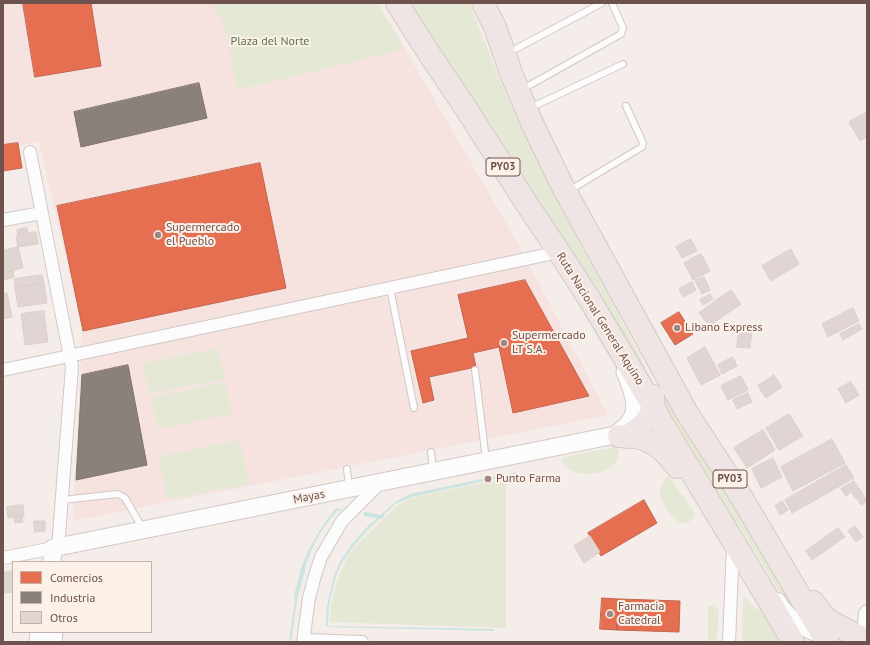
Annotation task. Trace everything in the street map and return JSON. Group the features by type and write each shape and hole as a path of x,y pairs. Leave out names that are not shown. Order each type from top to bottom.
{"highway":[{"name":"Ruta Nacional General Aquino","path":"397,3 590,300 793,642"},
{"name":"PY03","path":"483,3 495,27 523,101 566,192 687,413 739,493 825,639"},
{"path":"620,436 638,429 650,415 653,406 653,380 649,364 640,342 640,325"},
{"path":"620,436 642,439 657,445 670,457 686,481 705,495"},
{"path":"739,493 761,520 811,599 823,615 829,621 864,639"}],"street":[{"path":"30,152 72,366 62,500 54,553"},
{"path":"3,220 42,213"},
{"path":"3,370 559,252"},
{"path":"620,436 632,419 635,401 631,386 622,365 623,355"},
{"name":"Mayas","path":"3,558 54,553 143,530 486,461 620,436"},
{"path":"362,642 304,641 309,598 321,557 342,521 380,482"},
{"path":"705,495 726,516 781,608 803,626 825,639 864,639 865,613 867,610"},
{"path":"729,642 733,542"}],"lane":[{"path":"504,54 602,3"},
{"path":"523,101 621,34 623,28 612,3"},
{"path":"523,101 623,64"},
{"path":"566,192 642,147 643,143 626,106"},
{"path":"390,288 414,408"},
{"path":"475,370 486,461"},
{"path":"431,452 433,472"},
{"path":"347,469 350,489"},
{"path":"62,500 118,494 121,495 125,498 143,530"}],"shaded area":[{"path":"3,3 378,3 515,238 608,415 73,521 82,328 39,142 3,148"}],"green space":[{"name":"Plaza del Norte","path":"211,3 377,3 405,49 237,90 228,39 223,21"},
{"path":"409,3 469,3 507,97 549,185 645,367 645,373"},
{"path":"218,348 225,379 149,394 143,363"},
{"path":"225,382 232,414 157,429 151,397"},
{"path":"661,388 806,621 789,608 744,534 708,485 661,402"},
{"path":"240,440 249,484 167,500 159,456"},
{"path":"615,447 618,449 618,456 615,462 604,471 597,473 582,474 575,472 562,462 564,457"},
{"path":"668,476 695,514 694,517 687,523 675,519 668,511 660,496 661,488"},
{"path":"506,478 506,628 330,622 331,604 338,578 353,548 397,506 411,498"},
{"path":"743,596 754,608 760,610 763,609 781,642 744,642 742,637"},
{"path":"709,605 717,608 719,611 717,639 715,641 709,641 708,638"}],"water":[{"path":"516,472 517,474 412,497 395,504 367,531 352,548 342,563 336,576 329,605 328,626 326,626 327,605 334,575 340,562 350,546 366,528 394,503 410,494"},
{"path":"336,508 342,509 341,511 338,510 321,531 304,571 300,571 315,538"},
{"path":"296,592 298,593 291,642 289,642"},
{"path":"329,627 494,629 494,631"}],"building: Comercios":[{"path":"23,3 91,3 101,66 35,77"},
{"path":"18,143 22,168 3,171 3,145"},
{"path":"260,163 286,288 83,331 57,206"},
{"name":"Supermercado LT S.A.","path":"525,280 589,396 513,413 499,347 473,353 476,367 429,377 434,400 423,403 411,351 468,338 458,295"},
{"name":"Libano Express","path":"679,312 693,334 675,345 661,323"},
{"path":"644,500 657,523 601,556 588,533"},
{"name":"Farmacia Catedral","path":"602,598 619,599 617,630 600,629"},
{"path":"619,599 680,601 679,632 617,630"}],"building: Industria":[{"path":"199,83 207,118 81,147 74,112"},
{"path":"128,365 147,465 76,480 82,375"}],"building: Otros":[{"path":"867,112 867,137 860,141 849,122"},
{"path":"27,228 28,234 18,235 17,230"},
{"path":"36,232 38,244 18,247 16,236"},
{"path":"691,239 697,251 682,258 676,247"},
{"path":"18,247 23,268 3,273 3,251"},
{"path":"791,249 799,264 771,281 762,266"},
{"path":"701,254 710,271 693,280 684,263"},
{"path":"13,271 14,277 3,280 3,273"},
{"path":"42,275 44,283 15,288 14,279"},
{"path":"704,277 710,290 702,294 695,281"},
{"path":"692,282 696,290 683,297 679,289"},
{"path":"44,283 47,303 18,307 15,288"},
{"path":"731,290 741,304 709,326 699,313"},
{"path":"7,293 12,317 3,319 3,294"},
{"path":"710,294 713,299 703,305 700,300"},
{"path":"853,308 859,321 828,337 822,324"},
{"path":"44,311 48,342 25,345 21,314"},
{"path":"859,324 862,329 843,340 840,334"},
{"path":"739,329 752,331 750,348 737,347"},
{"path":"705,347 720,375 701,385 687,358"},
{"path":"733,357 737,366 722,374 718,365"},
{"path":"774,375 782,387 766,398 758,386"},
{"path":"741,376 748,390 728,400 721,386"},
{"path":"851,382 859,395 846,403 838,389"},
{"path":"748,393 752,402 737,409 733,400"},
{"path":"789,414 803,436 779,450 766,428"},
{"path":"763,430 775,450 747,468 734,448"},
{"path":"832,439 845,463 793,491 781,467"},
{"path":"773,458 782,477 761,488 752,469"},
{"path":"846,465 854,478 792,513 785,500"},
{"path":"854,481 858,487 846,496 841,489"},
{"path":"859,488 863,493 856,499 852,493"},
{"path":"863,495 867,501 861,505 857,499"},
{"path":"782,501 788,510 780,515 775,506"},
{"path":"23,505 24,516 8,518 7,507"},
{"path":"22,516 23,522 15,523 14,517"},
{"path":"34,521 45,521 45,531 35,532"},
{"path":"855,526 863,537 856,542 848,531"},
{"path":"838,528 845,537 812,560 806,551"},
{"path":"590,536 600,552 584,563 574,546"},
{"path":"12,571 12,592 3,593 3,573"}],"waterway":[{"path":"365,514 380,517 382,516"},
{"path":"296,596 304,566"}],"place":[{"name":"Supermercado el Pueblo","path":"158,235"},
{"name":"Libano Express","path":"677,328"},
{"name":"Supermercado LT S.A.","path":"504,343"},
{"name":"Punto Farma","path":"488,479"},
{"name":"Farmacia Catedral","path":"610,614"}]}
